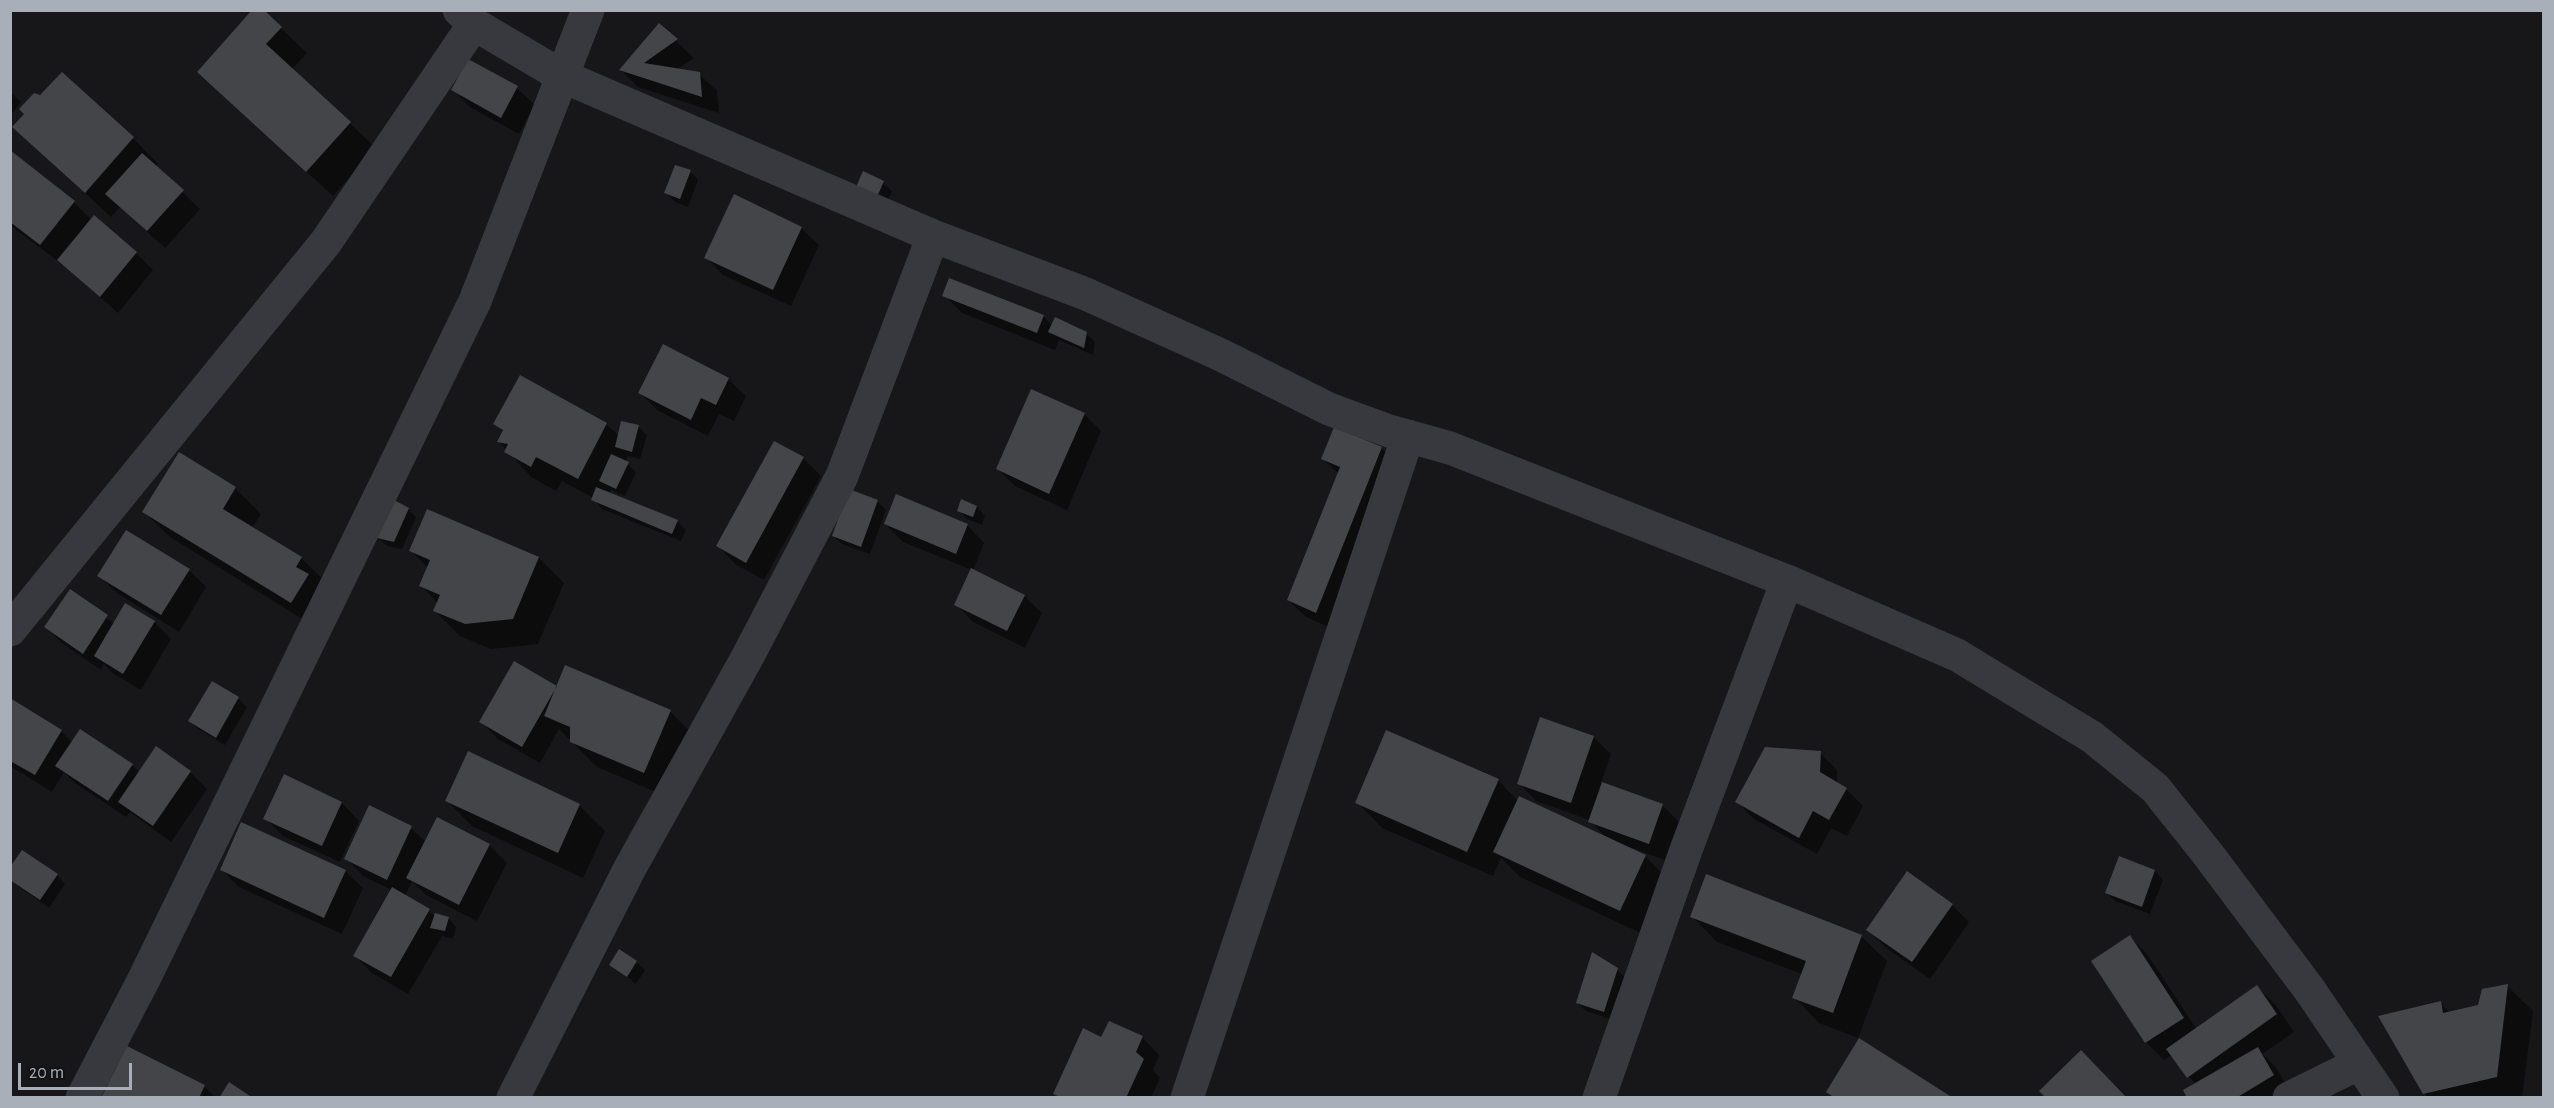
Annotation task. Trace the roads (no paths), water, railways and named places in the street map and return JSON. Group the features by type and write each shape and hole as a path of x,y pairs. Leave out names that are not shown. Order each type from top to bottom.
{"street":[{"path":"82,1098 144,979 475,301 588,10"},
{"path":"10,630 326,242 467,17 562,76 933,236 1086,294 1221,354 1329,409 1450,448 1787,581 1957,655 2092,737 2155,788 2309,989 2383,1098"},
{"path":"513,1098 630,868 748,656 842,476 933,236"},
{"path":"1187,1098 1408,436"},
{"path":"1599,1098 1686,850 1787,581"},
{"path":"2289,1098 2358,1064"}]}
